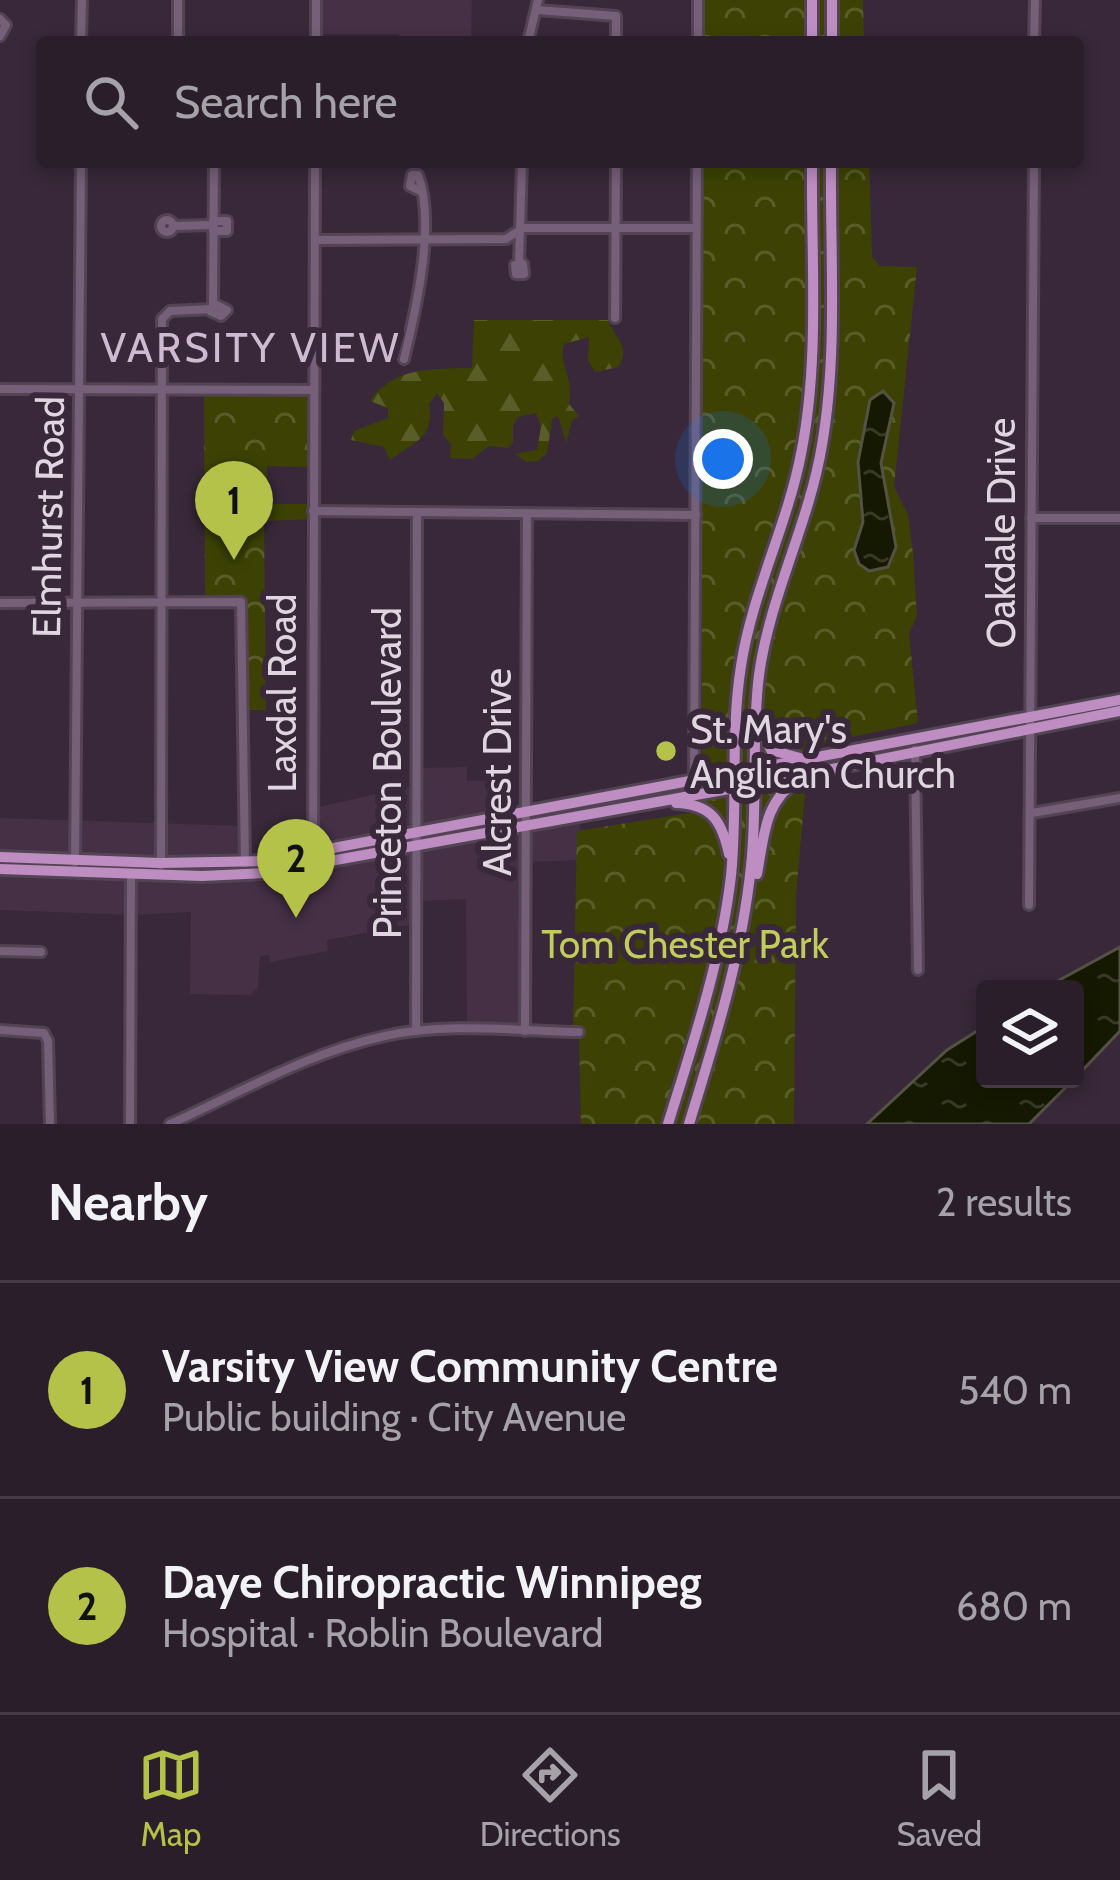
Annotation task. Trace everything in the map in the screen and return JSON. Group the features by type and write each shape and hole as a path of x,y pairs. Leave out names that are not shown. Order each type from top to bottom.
{"main road":[{"path":"812,0 812,36"},
{"path":"832,0 832,36"},
{"path":"700,778 729,757 743,650 796,474 807,415 812,168"},
{"path":"689,1124 727,998 746,905 756,706 766,635 814,481 825,424 831,168"},
{"path":"1031,723 1120,700"},
{"path":"756,706 767,747 781,755 809,759"},
{"path":"649,803 735,780 755,770 809,759 1120,711"},
{"path":"668,1124 708,992 731,868 735,728"},
{"path":"0,869 245,869 527,818 700,778 754,784 915,745"},
{"path":"746,905 773,804 782,791 808,774"},
{"path":"527,818 649,803 689,803 712,813 722,825 731,868"},
{"path":"0,857 75,866"}],"street":[{"path":"81,36 82,0"},
{"path":"178,0 178,36"},
{"path":"316,0 316,36"},
{"path":"698,0 698,36"},
{"path":"1034,36 1035,0"},
{"path":"530,36 538,5 616,16 616,36"},
{"path":"0,19 6,25 0,36"},
{"name":"Elmhurst Road","path":"75,866 81,168"},
{"path":"162,869 165,314 212,307 214,168"},
{"name":"Laxdal Road","path":"312,858 315,168"},
{"path":"519,263 522,168"},
{"path":"615,318 616,168"},
{"path":"697,168 700,778"},
{"name":"Oakdale Drive","path":"1029,904 1034,168"},
{"path":"404,359 422,286 422,192"},
{"path":"173,226 213,226"},
{"path":"315,240 506,239 523,228 696,228"},
{"path":"0,389 314,390"},
{"path":"313,512 696,515"},
{"name":"Alcrest Drive","path":"525,1031 527,514"},
{"name":"Princeton Boulevard","path":"416,1031 417,515"},
{"path":"1031,518 1120,518"},
{"path":"0,602 241,602 245,869"},
{"path":"915,745 918,970"},
{"path":"1032,814 1120,797"},
{"path":"130,1124 131,868"},
{"path":"0,951 41,952"},
{"path":"0,1030 44,1033 50,1124"},
{"path":"170,1124 334,1051 390,1034 579,1032"}],"shaded area":[{"path":"321,0 472,0 471,36 321,34"},
{"path":"467,767 467,781 492,781 493,815 310,851 310,809 415,785 415,768"},
{"path":"580,816 580,860 529,862 529,825"},
{"path":"0,818 243,826 243,861 0,856"},
{"path":"527,825 523,1028 467,1027 466,899 419,901 420,845"},
{"path":"417,847 415,924 327,940 328,951 270,962 269,955 260,956 258,988 250,995 190,994 191,912 133,915 0,910 0,871 235,878"}],"green space":[{"path":"703,0 863,0 864,36 703,36"},
{"name":"Tom Chester Park","path":"702,168 869,168 872,257 880,266 917,267 894,487 908,515 913,553 917,616 909,633 918,723 809,746 796,896 794,1124 581,1124 579,1037 573,1027 577,831 702,811"},
{"path":"474,320 608,320 623,348 622,360 618,367 595,372 588,360 589,337 564,344 569,404 579,416 572,420 566,443 559,418 552,419 547,453 538,461 526,462 515,454 537,450 541,427 536,413 518,417 508,448 489,446 472,459 450,458 451,444 443,435 444,403 437,393 429,404 425,432 390,460 384,447 351,440 354,431 388,418 388,408 370,401 390,382 414,372 472,368"},
{"path":"304,395 310,401 309,467 267,466 267,504 311,504 310,519 264,521 266,710 245,710 242,600 205,600 204,396"}],"water":[{"path":"883,391 894,403 881,463 896,547 888,567 869,571 859,564 854,550 863,522 858,462 870,400"},
{"path":"1120,947 1120,1031 1084,1069 1084,980 1060,980"},
{"path":"976,1032 976,1088 1065,1088 1029,1124 867,1124 947,1050"}],"place":[{"name":"Varsity View Community Centre","path":"234,560"},
{"name":"St. Mary's Anglican Church","path":"666,751"},
{"name":"Daye Chiropractic Winnipeg","path":"296,918"}],"district":[{"name":"VARSITY VIEW","path":"251,347"}]}
